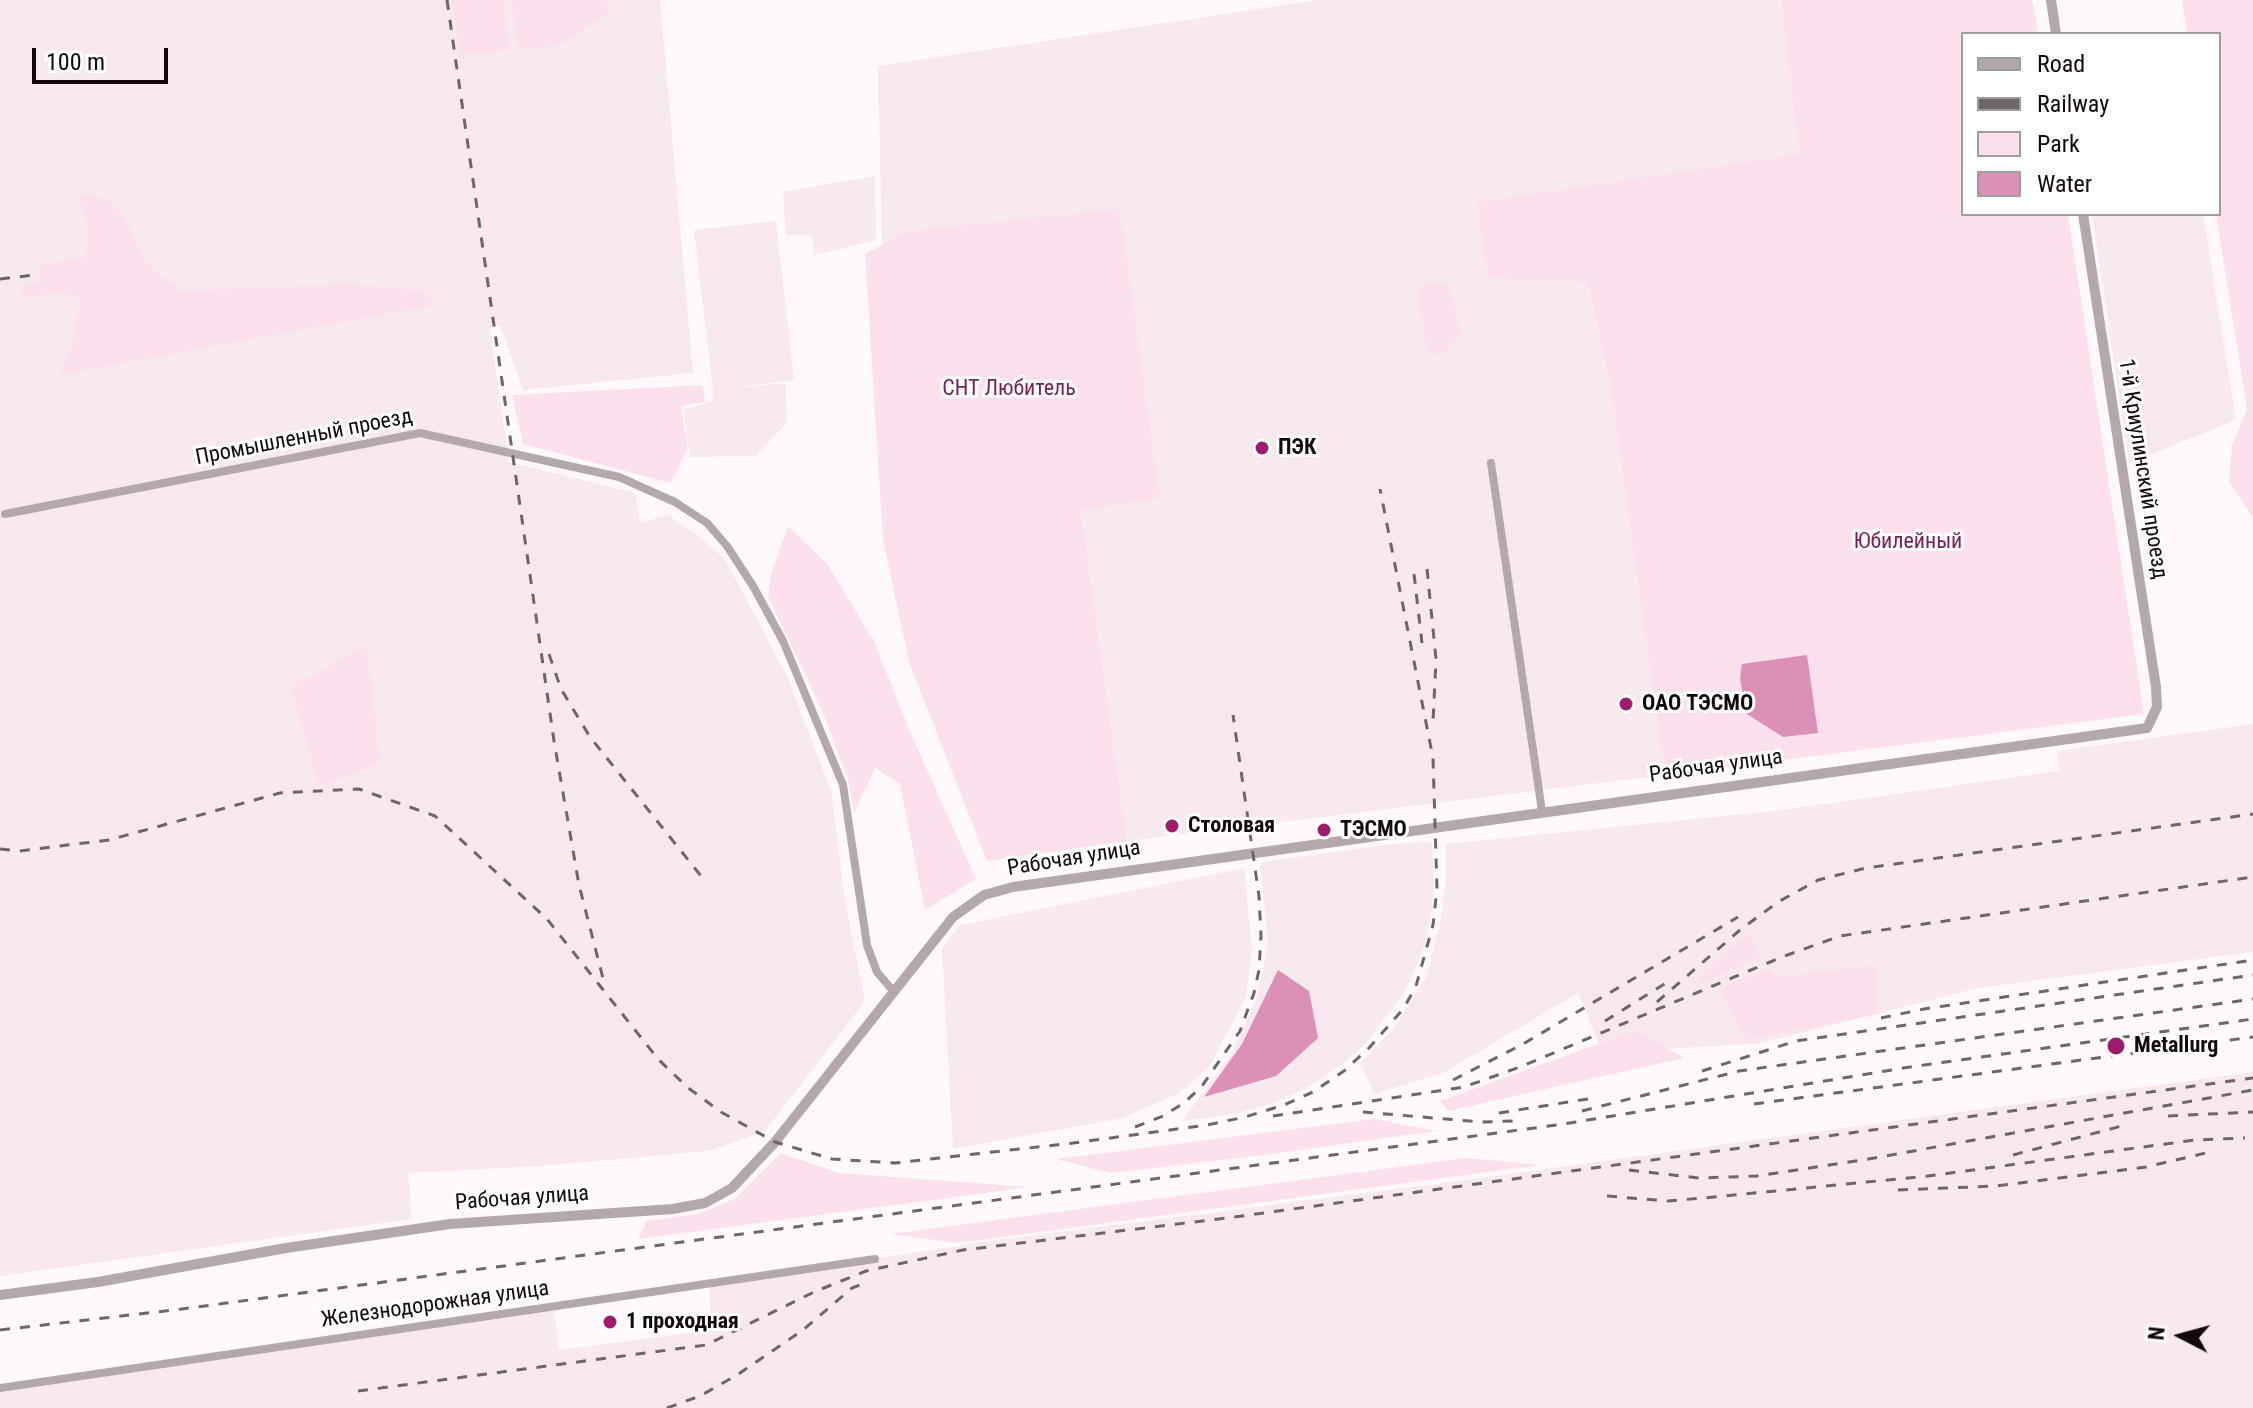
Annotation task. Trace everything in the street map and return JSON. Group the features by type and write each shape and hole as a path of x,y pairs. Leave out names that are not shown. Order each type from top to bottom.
{"street":[{"path":"2051,0 2056,32"},
{"name":"1-й Криулинский проезд","path":"2083,216 2156,687 2157,707 2147,728"},
{"name":"Промышленный проезд","path":"5,514 420,433 619,477 675,502 707,523 727,546 783,641 843,785 867,945 877,972 894,992"},
{"path":"1491,463 1542,811"},
{"name":"Рабочая улица","path":"0,1295 98,1282 286,1248 450,1224 673,1209 705,1203 732,1188 775,1142 953,917 984,895 1013,887 2147,728"},
{"name":"Железнодорожная улица","path":"0,1388 875,1259"}],"shaded area":[{"path":"0,0 660,0 693,373 523,390 500,325 490,328 509,462 635,493 640,523 668,515 725,559 787,676 831,791 845,902 865,1001 765,1131 708,1151 541,1166 408,1173 412,1219 0,1276"},
{"path":"1318,0 1781,0 1799,154 1478,202 1488,278 1586,281 1610,384 1665,775 1127,841 1081,509 1160,498 1120,210 908,231 882,245 878,66"},
{"path":"875,176 876,240 815,255 812,235 786,235 783,192"},
{"path":"2092,216 2203,216 2236,420 2129,463"},
{"path":"776,221 794,380 716,390 785,383 787,422 756,456 690,457 683,409 712,402 713,390 694,230"},
{"path":"2253,724 2253,952 1978,988 1758,1044 1602,1052 1578,993 1443,1073 1374,1094 1360,1063 1394,1028 1427,976 1441,917 1446,844 1774,811 2059,771 2057,751"},
{"path":"1432,842 1434,881 1425,945 1404,993 1367,1042 1339,1067 1305,1089 1271,1104 1234,1114 1182,1121 1232,1053 1258,994 1268,943 1260,862 1399,843"},
{"path":"1244,868 1252,950 1246,996 1208,1069 1179,1093 1123,1118 953,1149 942,949 960,925"},
{"path":"2253,1072 2253,1408 0,1408 0,1392 553,1304 559,1350 712,1330 709,1284 997,1240 1428,1185"}],"green space":[{"path":"453,0 503,0 510,50 460,54"},
{"path":"512,0 606,0 609,13 560,45 529,49 518,46"},
{"name":"Юбилейный","path":"1781,0 2032,0 2038,32 1961,32 1961,216 2068,216 2144,714 1665,775 1610,384 1587,282 1488,278 1477,202 1799,154"},
{"path":"2182,0 2253,0 2253,518 2229,482 2232,446 2247,409 2216,216 2221,216 2221,32 2187,32"},
{"path":"78,193 111,200 131,229 144,260 180,291 353,284 424,291 434,305 59,375 73,343 80,298 62,293 23,297 20,286 40,282 41,264 84,258 89,230"},
{"name":"СНТ Любитель","path":"1120,209 1160,498 1081,510 1127,841 987,861 909,662 883,539 865,254 908,231"},
{"path":"1425,283 1449,284 1461,334 1441,356 1428,353 1417,292"},
{"path":"703,385 705,402 681,406 688,449 671,483 523,444 512,395"},
{"path":"788,526 828,565 874,641 911,734 976,879 925,910 900,784 875,768 854,813 848,779 821,708 768,596 771,574"},
{"path":"367,647 380,763 319,787 291,686"},
{"path":"1748,933 1760,957 1702,984 1699,977"},
{"path":"1875,965 1878,1014 1747,1040 1720,990 1768,968 1777,977"},
{"path":"1637,1030 1684,1058 1448,1111 1440,1101"},
{"path":"1374,1119 1436,1131 1110,1173 1057,1159"},
{"path":"781,1153 838,1173 1030,1187 638,1239 647,1221 699,1214 736,1198"},
{"path":"1467,1158 1540,1165 958,1243 890,1234"}],"water":[{"path":"1807,655 1818,733 1783,737 1747,714 1740,679 1742,664"},
{"path":"1278,970 1309,991 1318,1038 1276,1076 1204,1097 1242,1044"}],"railway":[{"path":"447,0 554,741 579,885 605,986"},
{"path":"0,279 34,275"},
{"path":"0,849 19,851 109,840 280,793 359,789 435,816 547,919 658,1059 687,1087 721,1112 775,1142 832,1159 895,1163 1073,1143 1245,1117 1313,1092 1344,1071 1369,1048 1404,1008 1416,986 1433,925 1437,889 1433,758 1380,489"},
{"path":"1427,569 1436,659 1433,722"},
{"path":"1414,574 1422,643"},
{"path":"549,654 561,689 590,737 701,876"},
{"path":"1135,1127 1163,1116 1184,1103 1202,1086 1240,1031 1254,993 1261,936 1259,896 1233,715"},
{"path":"1657,1002 1740,930 1778,902 1818,880 1866,868 2253,814"},
{"path":"1273,1116 1464,1087 1840,936 2253,877"},
{"path":"1453,1080 1523,1044 1738,917"},
{"path":"1881,1018 2253,960"},
{"path":"1702,1071 1796,1041 2253,975"},
{"path":"1605,1021 1666,983"},
{"path":"1582,1111 1739,1071 2253,999"},
{"path":"0,1330 182,1309 1564,1124 1910,1067 2253,1019"},
{"path":"1754,1104 2253,1037"},
{"path":"358,1391 706,1345 814,1292 866,1271 963,1250 1227,1218 2253,1078"},
{"path":"1629,1170 1699,1178 1757,1176 2253,1090"},
{"path":"1499,1113 1594,1098"},
{"path":"1363,1112 1481,1122 1515,1121"},
{"path":"2168,1116 2253,1112"},
{"path":"2013,1155 2129,1124"},
{"path":"1607,1196 1668,1201 1714,1197 1928,1176 2195,1140 2245,1138"},
{"path":"1898,1190 1996,1186 2146,1167 2210,1152"},
{"path":"667,1408 700,1396 737,1375 803,1330 852,1288 868,1282"}],"place":[{"name":"ПЭК","path":"1262,448"},
{"name":"ОАО ТЭСМО","path":"1626,704"},
{"name":"Столовая","path":"1172,826"},
{"name":"ТЭСМО","path":"1324,830"},
{"name":"Metallurg","path":"2116,1046"},
{"name":"1 проходная","path":"610,1322"}]}
